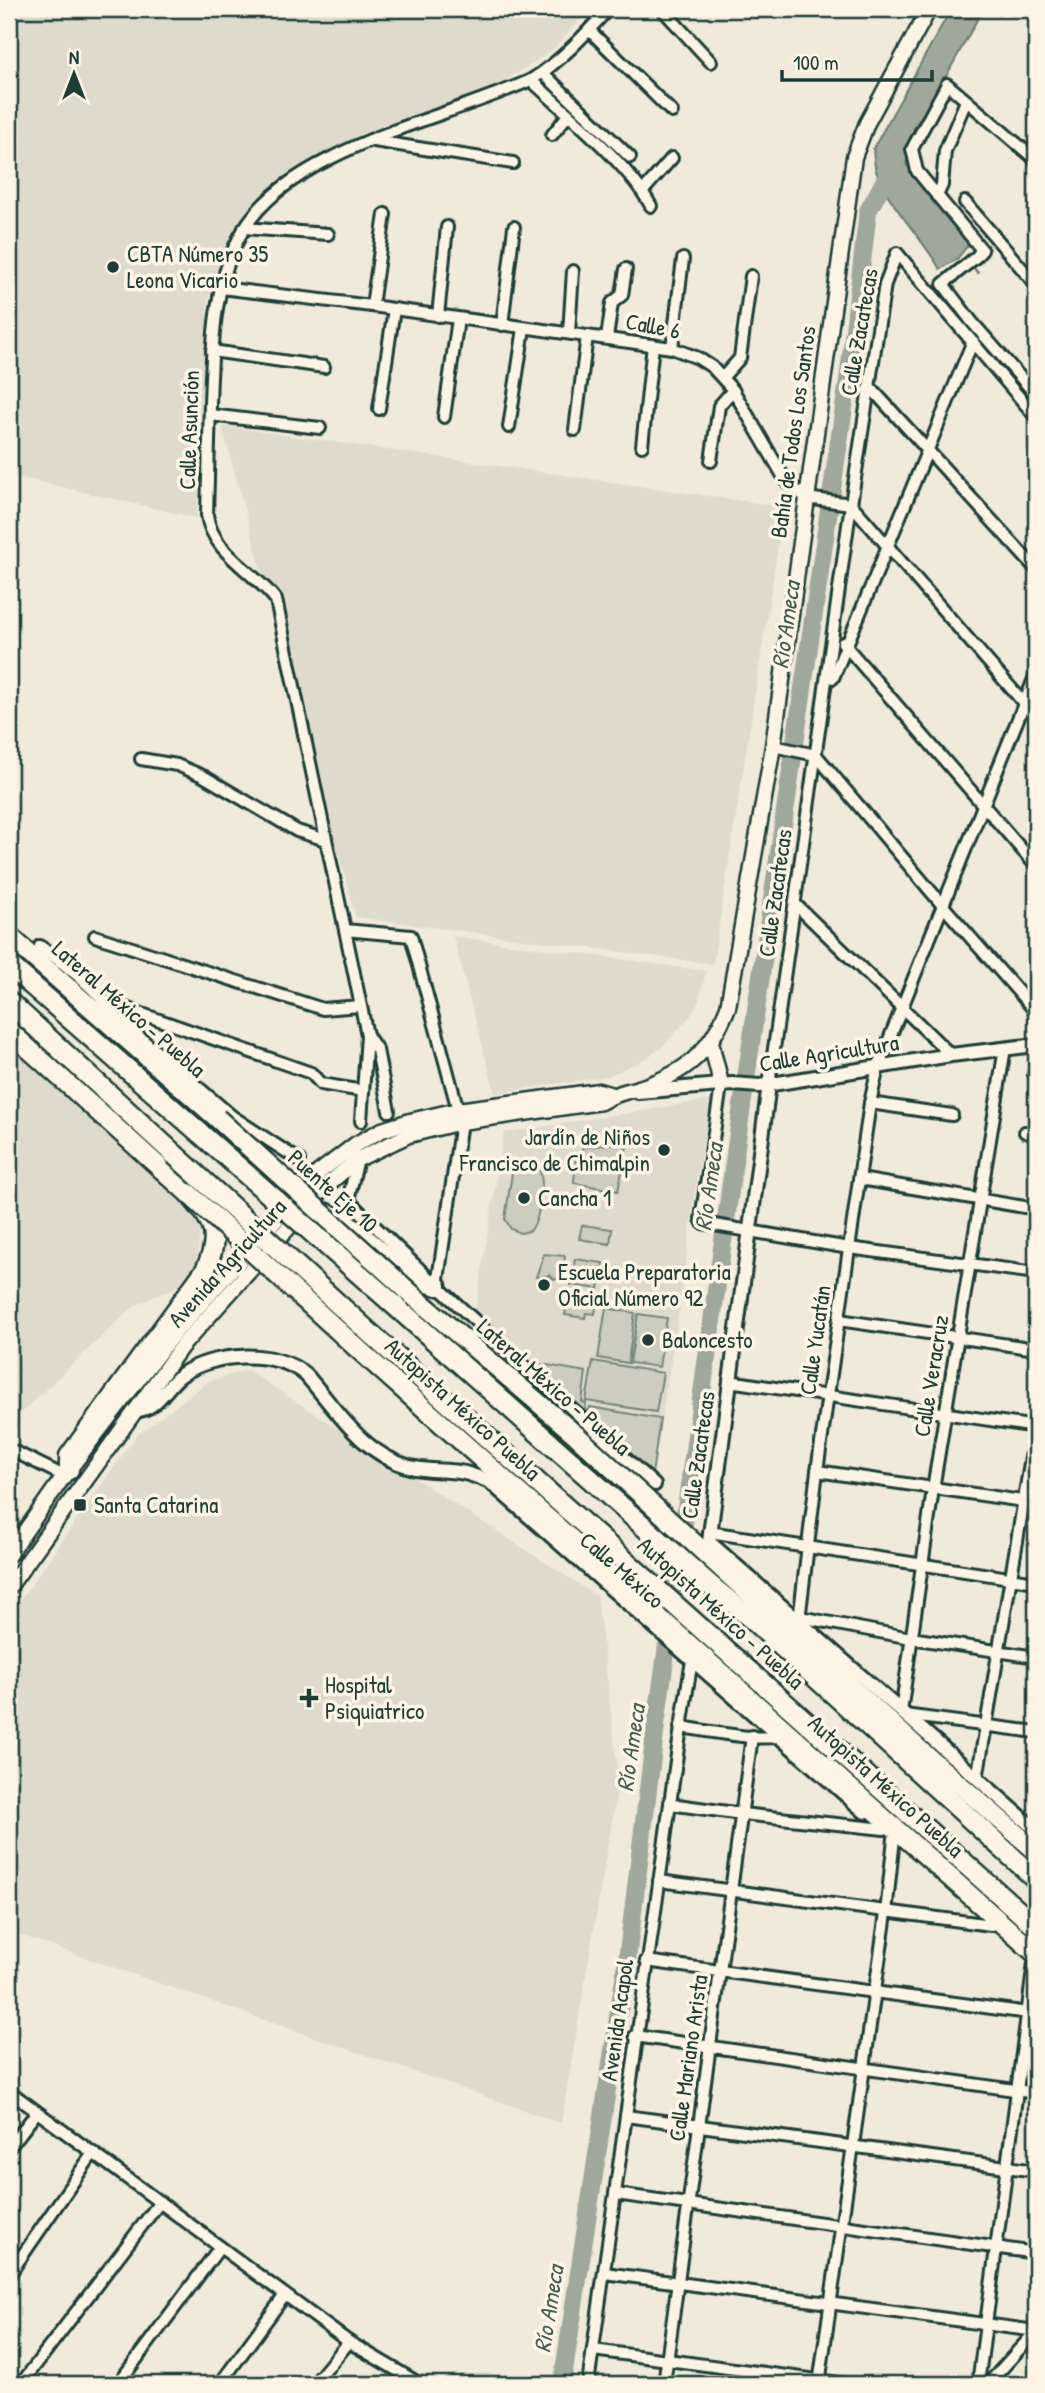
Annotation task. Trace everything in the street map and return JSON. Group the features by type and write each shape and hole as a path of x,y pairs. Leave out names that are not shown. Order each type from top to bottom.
{"highway":[{"name":"Lateral México - Puebla","path":"9,936 128,1034 217,1118"},
{"name":"Puente Eje 10","path":"9,965 201,1134 409,1305"},
{"path":"9,1002 175,1156 365,1342"},
{"path":"9,1031 187,1193 365,1342"},
{"name":"Puente Eje 10","path":"217,1118 318,1210 409,1305"},
{"path":"66,1473 69,1456 196,1283 211,1258 215,1238 212,1223 187,1193"},
{"path":"318,1210 342,1219 412,1277 437,1286"},
{"name":"Lateral México - Puebla","path":"409,1305 576,1435 715,1564 926,1744"},
{"name":"Autopista México - Puebla","path":"409,1305 653,1535 754,1621 1036,1879"},
{"name":"Autopista México - Puebla","path":"365,1342 683,1611 1036,1927"},
{"name":"Autopista México Puebla","path":"365,1342 693,1657 1036,1961"},
{"path":"926,1744 1036,1851"}],"main road":[{"name":"Bahía de Todos Los Santos","path":"620,1093 659,1082 690,1065 719,1029 728,1007 776,747 811,499 854,157 867,123 929,9"},
{"path":"711,1040 713,1060 726,1086"},
{"name":"Avenida Agricultura","path":"9,1554 66,1473 170,1338 318,1172 356,1144 382,1130 599,1090 620,1093"},
{"name":"Avenida Agricultura","path":"9,1587 181,1347 327,1185 365,1154 460,1116"}],"street":[{"name":"Calle Asunción","path":"361,1121 367,1035 276,600 267,588 238,564 213,536 208,526 212,351 221,288 228,263 244,228 263,205 294,179 330,158 531,80 543,73 608,9"},
{"path":"662,9 710,62"},
{"path":"589,30 672,112"},
{"path":"543,73 629,157"},
{"path":"531,80 598,143 643,191 651,205"},
{"path":"1036,160 947,85 912,149 917,171 979,253 943,284 1036,394"},
{"path":"937,196 942,185 945,151 966,100"},
{"path":"552,135 568,116"},
{"path":"371,141 513,163"},
{"path":"643,191 672,158"},
{"path":"965,202 1036,285"},
{"path":"372,306 385,214"},
{"path":"438,316 447,227"},
{"path":"244,228 328,234"},
{"path":"502,325 514,228"},
{"name":"Calle Zacatecas","path":"709,1537 729,1381 744,1230 764,1085 795,904 885,284 897,253 961,328"},
{"path":"672,348 683,259"},
{"path":"607,338 612,303 622,295 626,269"},
{"path":"569,333 573,271"},
{"path":"723,377 740,358 751,276"},
{"name":"Calle 6","path":"221,288 672,348 698,358 723,377 786,481 811,499"},
{"path":"379,409 394,309"},
{"path":"963,310 961,328 1036,417"},
{"path":"444,417 458,319"},
{"path":"509,426 524,328"},
{"path":"575,430 587,336"},
{"path":"826,694 972,341"},
{"path":"642,446 653,345"},
{"path":"212,351 324,367"},
{"path":"870,387 1036,569"},
{"path":"711,461 719,406 733,390"},
{"path":"210,415 320,428"},
{"path":"811,499 851,504 1036,717"},
{"path":"834,633 1036,866"},
{"name":"Calle Yucatán","path":"799,1618 817,1471 870,1103 878,1067 1036,674"},
{"path":"776,747 816,755 1036,1012"},
{"path":"141,759 184,767 297,831 326,840"},
{"path":"795,904 951,1055"},
{"path":"345,930 411,936 460,1116 437,1286"},
{"path":"94,936 323,1009 360,1006"},
{"path":"40,946 72,970 106,1002 128,1034 233,1117 299,1160"},
{"path":"106,1002 311,1073 321,1084 363,1091"},
{"name":"Calle Asunción","path":"367,1035 377,1051 389,1111"},
{"name":"Calle Agricultura","path":"620,1093 764,1085 951,1055 1036,1045"},
{"name":"Calle Veracruz","path":"902,1714 933,1489 1005,1048"},
{"path":"726,1086 701,1219 708,1224 849,1248 1036,1273"},
{"path":"870,1103 952,1115"},
{"path":"358,1159 349,1196 352,1204 437,1286 655,1485"},
{"path":"860,1179 1036,1209"},
{"path":"839,1320 1036,1349"},
{"name":"Calle México","path":"135,1410 146,1409 177,1378 206,1363 238,1358 282,1361 306,1375 358,1437 393,1462 428,1470 461,1472 490,1482 643,1610"},
{"path":"729,1381 1036,1427 977,1779"},
{"path":"12,1454 66,1473"},
{"path":"817,1471 1036,1503"},
{"path":"709,1537 808,1547 1036,1581"},
{"path":"709,1537 902,1714 926,1744 977,1779 1036,1830"},
{"path":"799,1618 1036,1657"},
{"name":"Autopista México Puebla","path":"693,1657 726,1690 784,1736 991,1925 1036,1961"},
{"name":"Avenida Acapol","path":"588,2384 616,2194 635,2036 680,1727 693,1657"},
{"path":"902,1714 1036,1732"},
{"path":"680,1727 752,1736 784,1736"},
{"name":"Calle Mariano Arista","path":"664,2384 752,1736"},
{"path":"670,1804 889,1833 886,1913 819,2382"},
{"path":"659,1881 991,1925"},
{"path":"646,1961 1032,2014"},
{"path":"978,2384 1017,2090 1032,2014 1036,1961"},
{"path":"635,2036 1036,2093"},
{"path":"9,2091 349,2342 413,2382"},
{"path":"9,2148 37,2112"},
{"path":"626,2116 1036,2171"},
{"path":"9,2275 93,2153"},
{"path":"616,2194 1036,2253"},
{"path":"21,2384 160,2202"},
{"path":"118,2384 220,2247"},
{"path":"605,2273 1036,2331"},
{"path":"220,2384 285,2295"},
{"path":"988,2384 1036,2331"},
{"path":"314,2384 349,2342"},
{"path":"593,2350 847,2384"}],"shaded area":[{"name":"CBTA Número 35 Leona Vicario","path":"9,9 590,9 553,50 491,90 333,149 289,172 251,206 233,233 222,257 208,300 197,518 9,475"},
{"path":"951,9 983,9 933,100 914,127 906,164 970,243 956,260 940,269 881,183 875,168 873,149"},
{"path":"222,426 784,507 713,964 356,917"},
{"path":"453,936 706,971 698,1003 692,1014 663,1046 645,1059 608,1076 495,1093"},
{"path":"9,1047 185,1198 198,1216 200,1230 196,1265 180,1285 134,1306 9,1424"},
{"path":"710,1100 652,1475 475,1313 504,1133"},
{"path":"628,1141 618,1191 574,1183 576,1154 582,1154 582,1148"},
{"name":"Cancha 1","path":"527,1162 538,1167 542,1181 541,1199 534,1226 530,1231 520,1233 511,1229 505,1219 512,1173 522,1163"},
{"path":"582,1225 612,1229 610,1244 579,1239"},
{"path":"544,1254 565,1256 562,1280 549,1275 536,1277"},
{"path":"575,1259 603,1263 599,1289 571,1285"},
{"path":"567,1302 596,1306 595,1314 586,1313 585,1318 565,1315"},
{"path":"606,1308 635,1313 628,1363 598,1358"},
{"name":"Baloncesto","path":"638,1314 667,1318 659,1367 630,1363"},
{"path":"593,1361 663,1373 656,1412 586,1401"},
{"path":"530,1362 586,1372 582,1402 586,1403 585,1410 589,1411 590,1407 660,1419 652,1475"},
{"name":"Hospital Psiquiatrico","path":"247,1370 597,1596 619,1780 561,2123 9,1931 9,1616 136,1436 209,1381"}],"waterway":[{"name":"Río Ameca","path":"562,2384 628,1952 656,1725 737,1140 849,373 868,211 892,167"},
{"path":"971,265 978,273"}],"place":[{"name":"CBTA Número 35 Leona Vicario","path":"113,267"},
{"name":"Jardín de Niños Francisco de Chimalpin","path":"664,1150"},
{"name":"Cancha 1","path":"524,1198"},
{"name":"Escuela Preparatoria Oficial Número 92","path":"544,1285"},
{"name":"Baloncesto","path":"648,1340"},
{"name":"Santa Catarina","path":"80,1505"},
{"name":"Hospital Psiquiatrico","path":"309,1698"}]}
